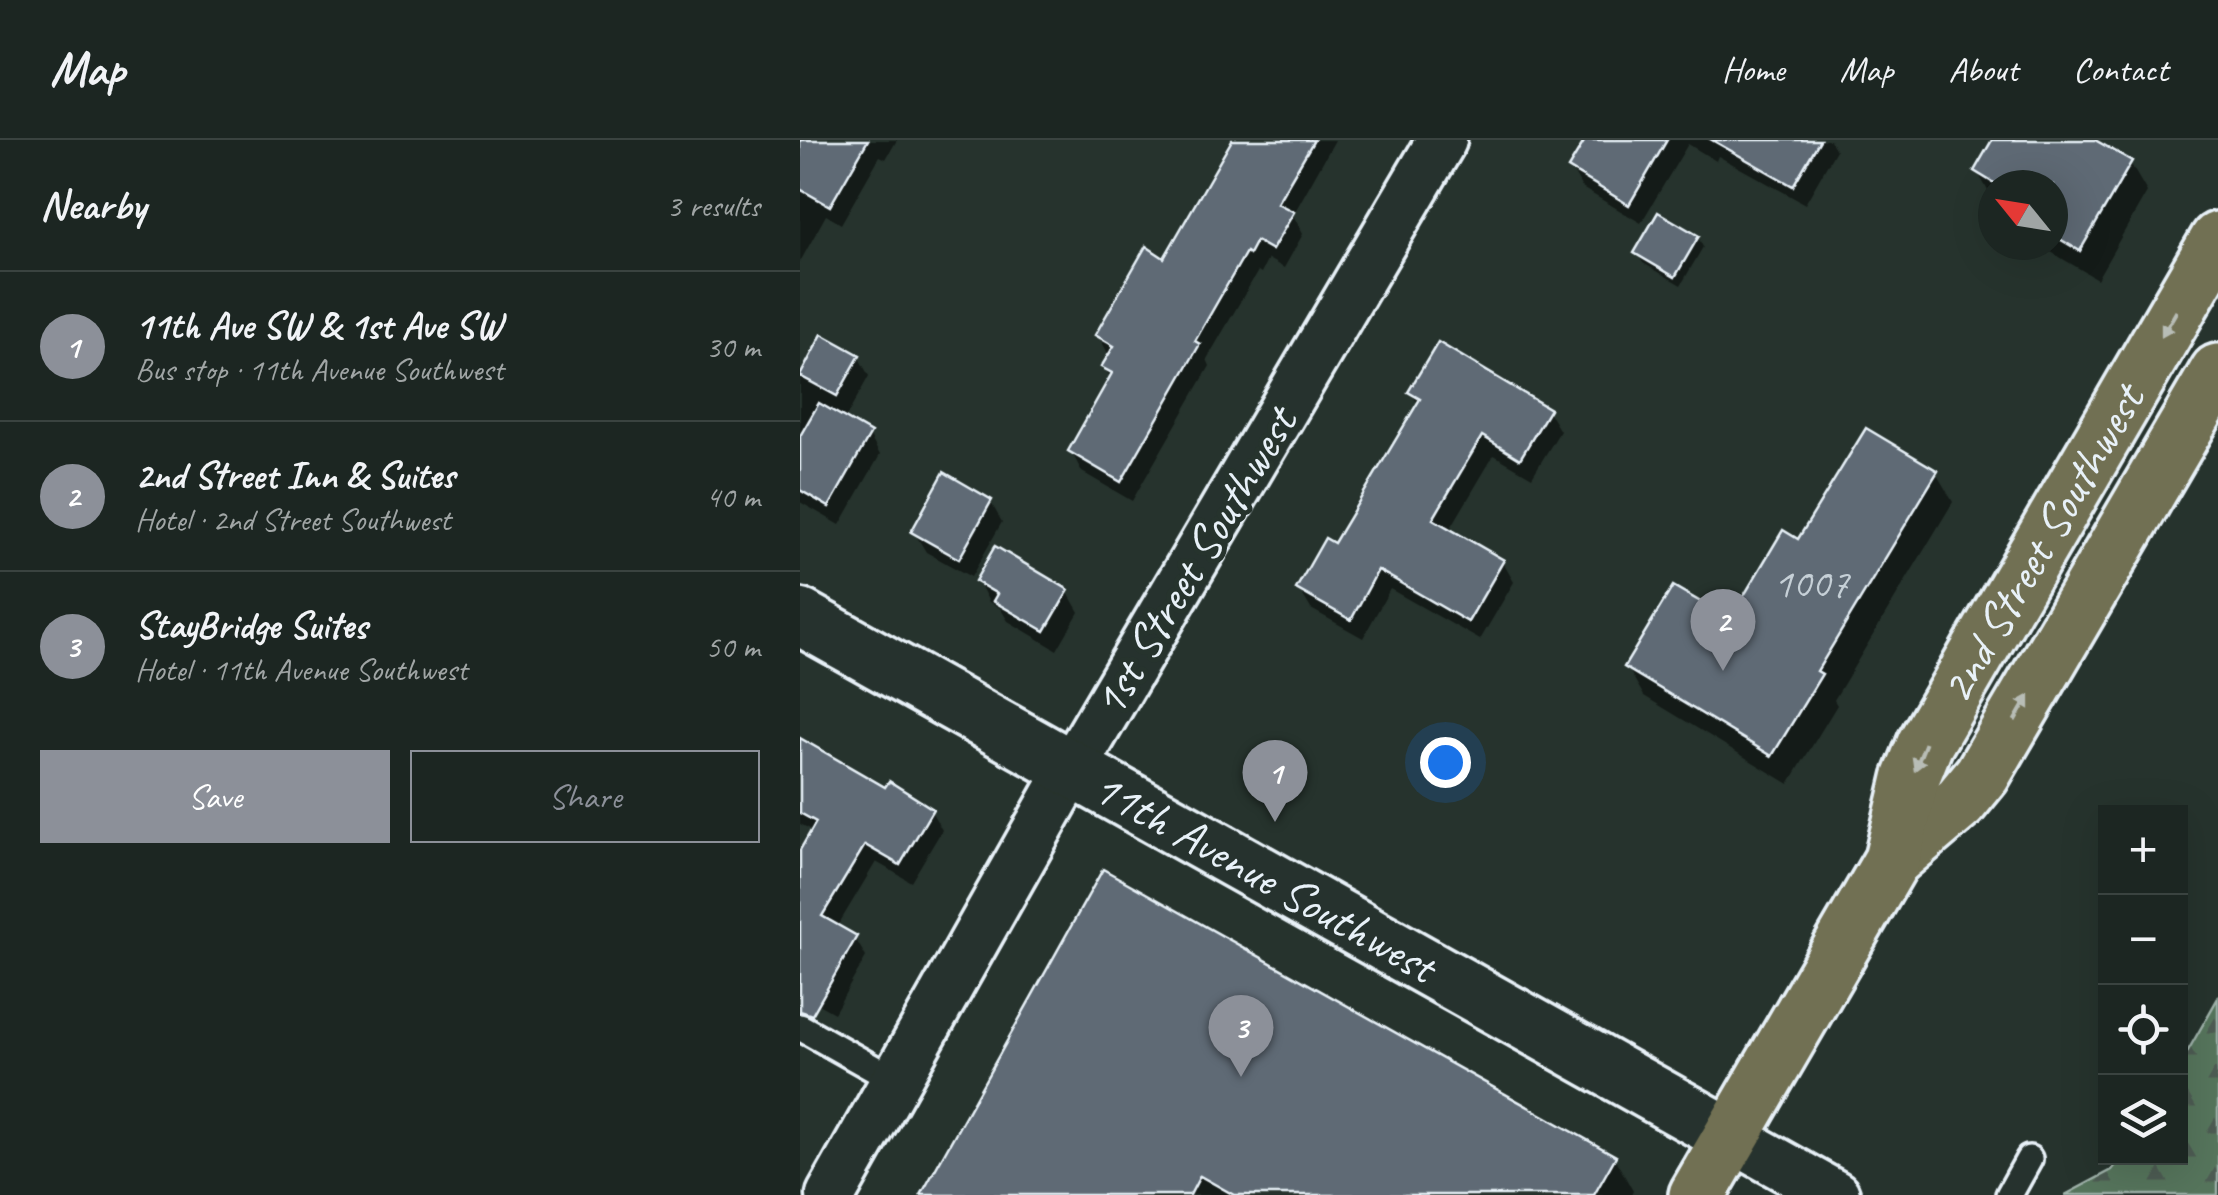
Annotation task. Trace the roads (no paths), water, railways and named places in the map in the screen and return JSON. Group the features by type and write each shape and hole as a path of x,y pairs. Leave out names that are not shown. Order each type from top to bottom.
{"main road":[{"name":"2nd Street Southwest","path":"1698,1195 1892,860 1924,744 2218,240"},
{"name":"2nd Street Southwest","path":"1892,860 1959,803 1982,775 2218,372"},
{"name":"11th Avenue Southwest","path":"800,617 1731,1137"}],"street":[{"name":"1st Street Southwest","path":"831,1195 1072,768 1442,140"},
{"path":"1731,1137 1835,1195"}],"lane":[{"path":"800,1027 896,1081"},
{"path":"2008,1195 2030,1159"}],"place":[{"name":"2nd Street Inn & Suites","path":"1723,671"},
{"name":"11th Ave SW & 1st Ave SW","path":"1275,822"},
{"name":"StayBridge Suites","path":"1241,1077"}]}
